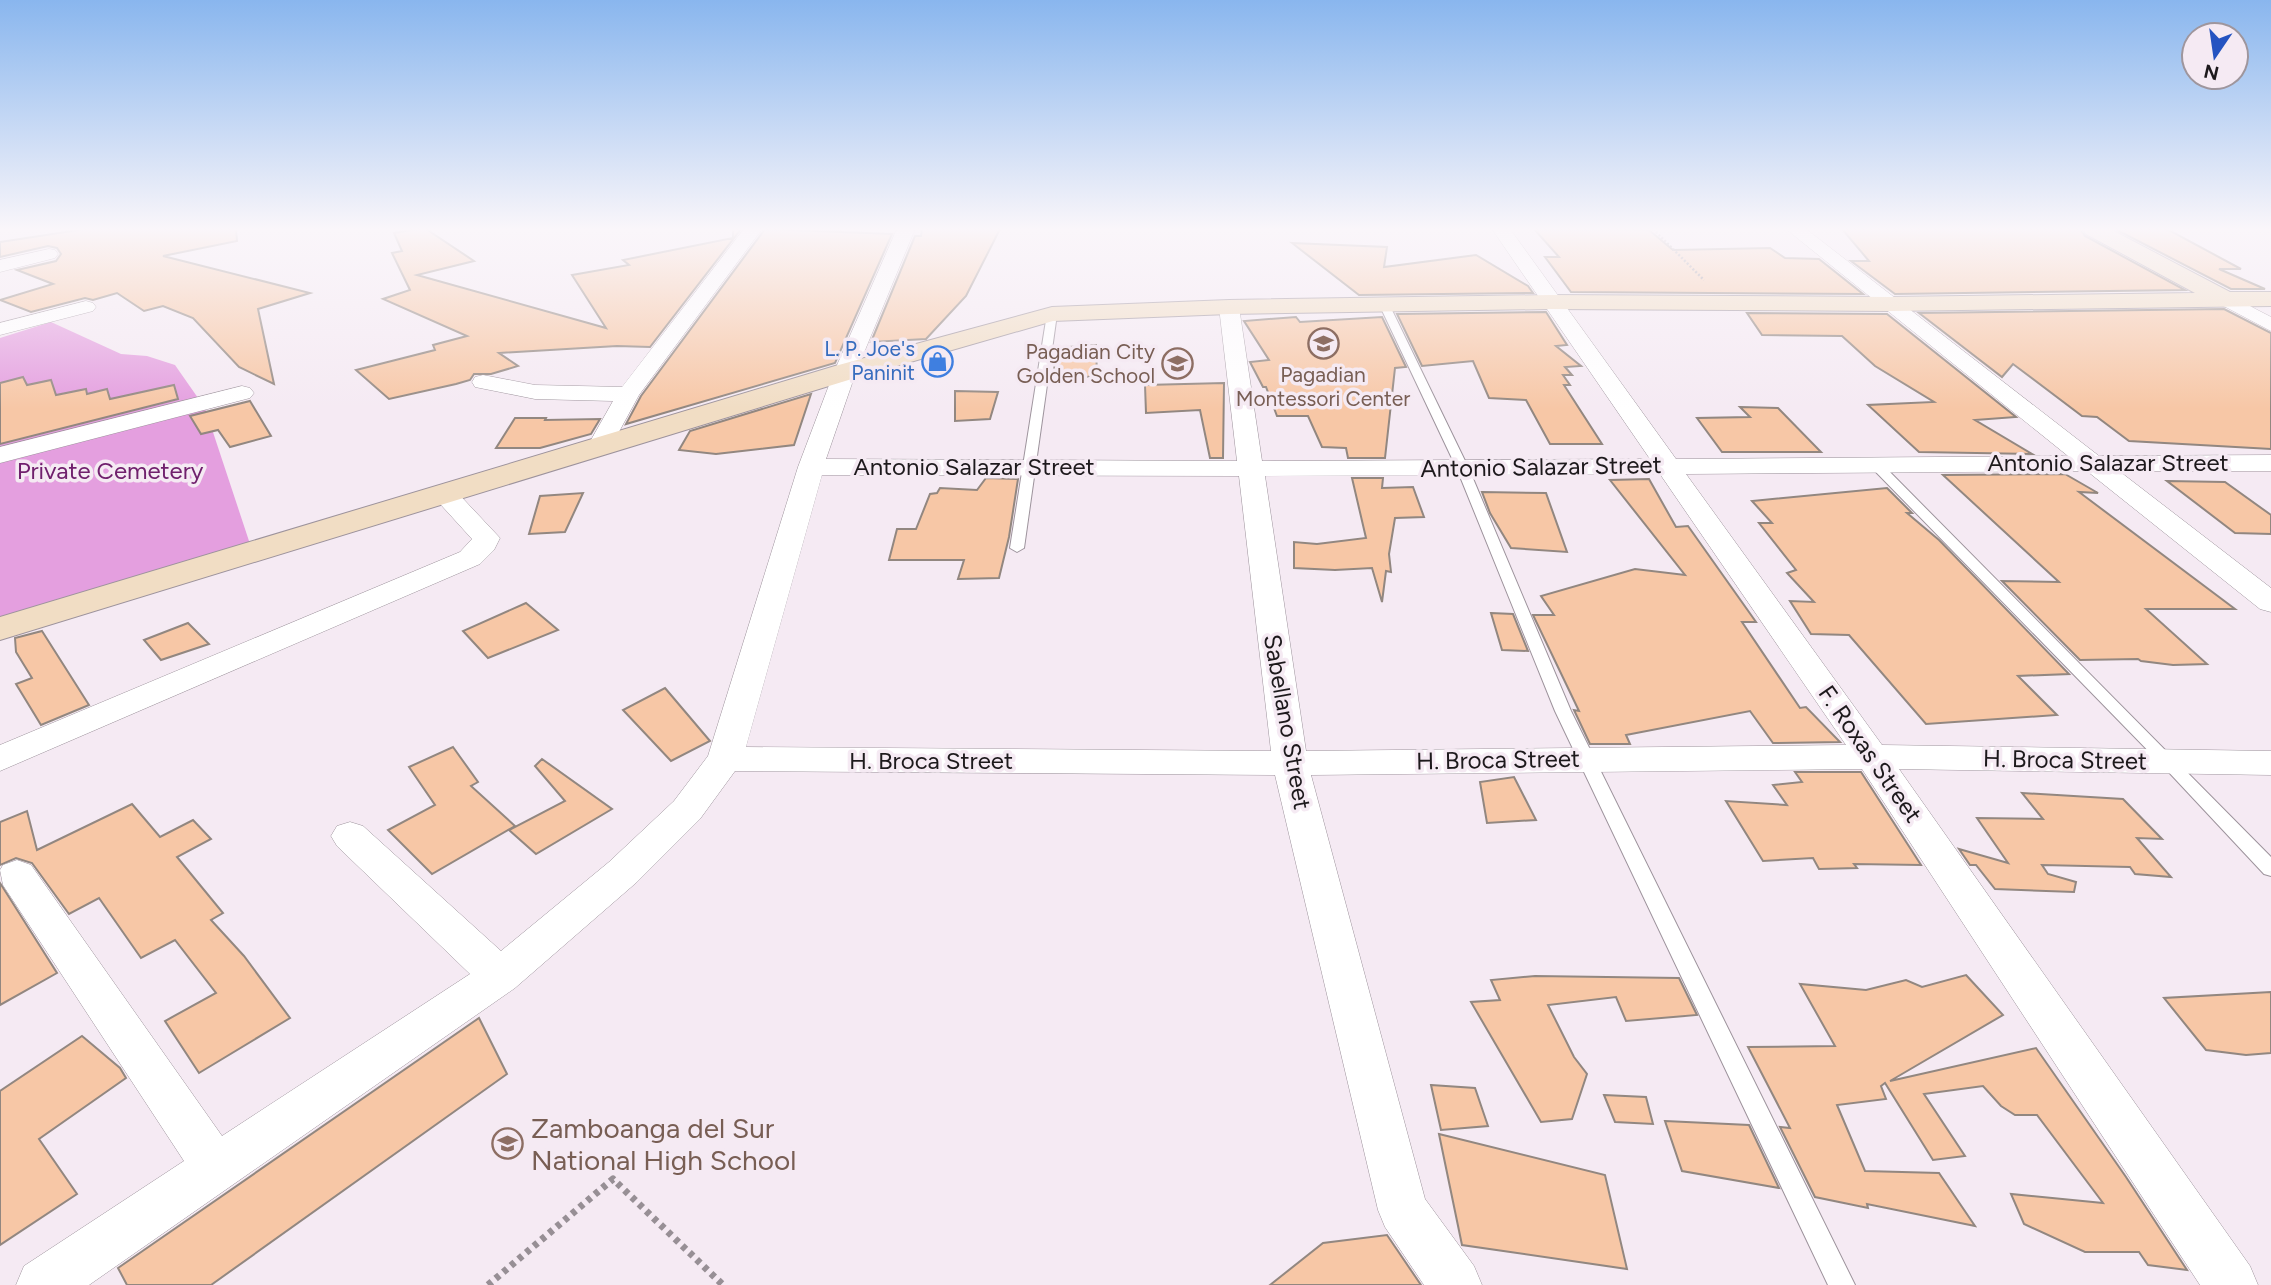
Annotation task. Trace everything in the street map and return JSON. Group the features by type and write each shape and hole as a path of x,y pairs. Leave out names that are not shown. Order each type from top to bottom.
{"street":[{"path":"598,447 628,394 708,289"},
{"path":"43,1285 500,976 623,872 687,810 724,760 811,467 845,372 880,289"},
{"name":"F. Roxas Street","path":"1541,289 1872,757 2231,1285"},
{"path":"1871,289 2271,603"},
{"path":"2205,289 2271,325"},
{"path":"0,629 845,372 1052,314 1384,304 1890,304 2271,299"},
{"path":"0,329 86,307"},
{"name":"Sabellano Street","path":"1229,307 1290,763 1403,1210 1455,1285"},
{"path":"484,382 535,393 628,394"},
{"path":"0,455 242,393"},
{"name":"Antonio Salazar Street","path":"811,467 1463,469 2091,462 2271,463"},
{"path":"0,759 470,558 484,544 486,538 445,495"},
{"name":"H. Broca Street","path":"724,760 1290,763 1872,757 2271,763"},
{"path":"350,835 500,976"},
{"path":"17,875 216,1168"}],"lane":[{"path":"1384,304 1463,469 1521,614 1587,759 1842,1285"},
{"path":"1017,548 1052,314"},
{"path":"1875,464 2271,869"}],"path":[{"path":"1713,289 1727,303"},
{"path":"488,1285 613,1179 723,1285"}],"green space":[{"name":"Private Cemetery","path":"51,322 121,354 147,356 175,365 205,408 250,544 0,618 0,338"}],"building":[{"path":"37,289 294,289 310,293 258,309 274,384 239,367 193,318 163,306 144,311 117,293 31,312 0,300"},
{"path":"467,289 606,328 581,289 695,289 650,347 617,346 499,353 518,366 491,374 474,374 470,380 389,399 356,370 435,350 433,345 467,336 383,299 410,290"},
{"path":"720,289 868,289 835,363 626,424 641,396"},
{"path":"893,289 970,289 926,339 871,342"},
{"path":"1351,289 1530,289 1533,293 1359,295"},
{"path":"1569,289 1857,289 1863,294 1571,292"},
{"path":"1888,289 2185,290 1895,294"},
{"path":"2224,309 2271,333 2271,449 2129,441 2097,417 2082,416 2013,364 2002,377 1919,313"},
{"path":"1546,312 1567,345 1556,346 1581,366 1565,367 1572,375 1563,375 1570,385 1564,385 1602,444 1550,444 1526,400 1489,398 1473,361 1422,366 1397,314"},
{"path":"1747,313 1887,314 2016,417 1975,420 2032,454 1919,452 1868,405 1934,402 1875,366 1842,336 1762,335"},
{"path":"1296,317 1300,322 1382,317 1406,367 1395,368 1385,458 1348,458 1346,448 1322,447 1308,416 1277,416 1266,387 1263,387 1250,362 1269,360 1244,321"},
{"path":"1096,345 1097,377 1054,376 1055,348"},
{"path":"23,377 27,385 51,380 56,395 86,389 87,394 107,389 110,399 174,385 178,399 0,444 0,383"},
{"path":"1224,383 1223,458 1210,458 1200,410 1146,413 1145,385"},
{"path":"955,391 998,392 990,419 955,421"},
{"path":"811,394 794,445 716,454 679,450 690,431"},
{"path":"250,401 271,436 230,447 218,430 201,434 190,416"},
{"path":"1740,407 1778,408 1821,452 1722,452 1697,418 1750,417"},
{"path":"515,418 600,419 591,434 540,448 496,448"},
{"path":"2065,474 2098,493 2079,492 2235,609 2146,609 2207,664 2173,665 2138,659 2080,660 2002,581 2059,582 1943,475"},
{"path":"986,478 1018,479 999,578 958,579 964,560 889,560 897,529 916,529 930,494 937,493 940,488 977,490"},
{"path":"1352,478 1383,478 1382,488 1413,487 1424,517 1395,518 1389,554 1391,572 1386,571 1382,602 1372,568 1294,568 1294,542 1317,544 1366,538"},
{"path":"1649,479 1676,527 1688,526 1756,622 1742,622 1800,708 1806,707 1840,742 1773,743 1750,711 1626,735 1630,744 1590,744 1574,710 1579,711 1533,615 1554,615 1541,596 1635,569 1685,575 1610,480"},
{"path":"2167,481 2225,482 2271,515 2271,534 2235,533"},
{"path":"1887,488 1912,513 1907,513 1939,540 2069,674 2018,676 2057,715 1926,724 1849,635 1811,634 1790,601 1814,602 1787,573 1796,570 1759,523 1772,523 1752,501"},
{"path":"1482,492 1546,493 1567,552 1511,548 1490,513"},
{"path":"583,493 565,532 529,534 540,496"},
{"path":"526,603 558,630 488,658 463,631"},
{"path":"1491,613 1513,614 1528,651 1502,650"},
{"path":"188,623 209,644 161,660 144,640"},
{"path":"42,631 89,705 41,725 16,684 32,678 16,652 15,638"},
{"path":"665,688 710,741 671,761 623,710"},
{"path":"453,747 478,782 471,786 515,826 432,874 388,830 435,805 409,767"},
{"path":"542,759 612,809 536,854 509,830 565,801 535,766"},
{"path":"1795,772 1861,772 1921,865 1854,864 1857,868 1819,869 1813,858 1763,861 1726,801 1787,805 1773,785 1802,782"},
{"path":"1514,777 1536,820 1487,823 1480,782"},
{"path":"2022,793 2123,799 2162,839 2137,838 2171,877 2135,874 2130,867 2042,865 2048,874 2076,882 2074,892 1995,889 1976,865 1970,865 1959,849 2008,863 1977,818 2043,819"},
{"path":"132,804 160,837 193,820 211,839 177,857 223,913 211,920 244,956 290,1018 199,1073 165,1021 216,993 175,940 141,958 99,898 69,914 32,863 16,858 0,865 0,822 27,811 37,850"},
{"path":"0,883 57,973 0,1005"},
{"path":"1966,975 2003,1015 1890,1081 2036,1048 2187,1270 2148,1265 2139,1252 2085,1252 2024,1224 2011,1194 2103,1203 2037,1115 2015,1115 2001,1106 1983,1086 1924,1094 1965,1156 1933,1160 1885,1083 1881,1086 1886,1099 1837,1105 1865,1171 1939,1173 1975,1226 1867,1204 1868,1208 1815,1197 1780,1127 1790,1128 1748,1047 1835,1046 1800,984 1866,990 1906,980 1922,987"},
{"path":"1535,976 1679,978 1697,1015 1626,1021 1616,997 1548,1005 1574,1057 1587,1074 1572,1119 1541,1122 1471,1002 1500,1000 1491,980"},
{"path":"2271,992 2271,1053 2246,1055 2206,1050 2164,998"},
{"path":"479,1018 507,1074 211,1285 127,1285 118,1268"},
{"path":"82,1036 120,1068 126,1078 39,1139 77,1194 0,1245 0,1091"},
{"path":"1431,1085 1475,1088 1488,1126 1441,1130"},
{"path":"1604,1095 1646,1097 1653,1124 1615,1122"},
{"path":"1665,1121 1749,1125 1779,1188 1682,1171"},
{"path":"1439,1134 1605,1175 1627,1269 1462,1245"},
{"path":"1387,1235 1421,1285 1270,1285 1323,1243"}],"place":[{"name":"Pagadian Montessori Center","path":"1323,343"},
{"name":"L. P. Joe's Paninit","path":"938,361"},
{"name":"Pagadian City Golden School","path":"1178,364"},
{"name":"Zamboanga del Sur National High School","path":"508,1144"}]}
